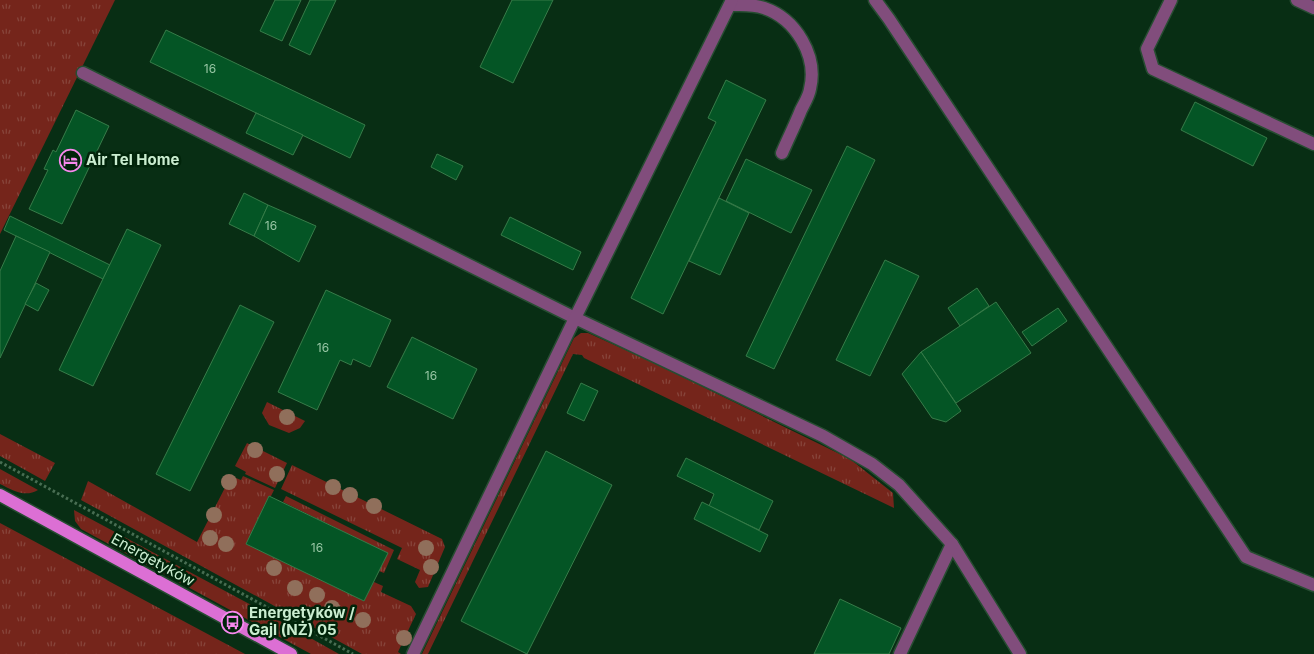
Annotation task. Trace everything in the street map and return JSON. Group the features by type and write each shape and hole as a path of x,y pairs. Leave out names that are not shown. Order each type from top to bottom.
{"main road":[{"name":"Energetyków","path":"0,495 291,654"}],"lane":[{"path":"874,0 890,19 1246,557 1314,585"},
{"path":"1171,0 1148,49 1153,69 1314,144"},
{"path":"1297,0 1314,8"},
{"path":"413,654 575,318 731,3 749,4 766,8 781,16 793,27 803,41 810,57 812,74 810,90 782,153"},
{"path":"83,73 575,318 823,436 872,464 899,485 952,544 1020,654"},
{"path":"900,654 952,544"}],"path":[{"path":"0,462 352,654"}],"green space":[{"path":"0,0 115,0 0,234"},
{"path":"581,333 588,333 650,361 850,459 893,493 894,508 584,358 582,355 573,354 428,654 422,654 574,338"},
{"path":"267,402 305,421 300,428 289,433 269,425 262,413"},
{"path":"0,434 55,463 45,481 0,456"},
{"path":"247,443 287,463 275,488 245,474 246,472 235,466"},
{"path":"292,465 442,539 445,547 428,587 419,588 415,582 420,570 397,559 402,548 281,489"},
{"path":"0,469 38,490 23,493 0,484"},
{"path":"231,476 241,480 243,476 274,490 271,496 269,496 246,544 364,601 374,582 383,586 381,592 411,606 416,614 398,652 401,654 362,654 81,500 88,481 197,542"},
{"path":"286,496 394,550 384,573 379,571 387,553 283,502"},
{"path":"74,510 339,654 311,654 81,529 75,521"},
{"path":"0,523 245,654 0,654"}],"building":[{"path":"275,0 301,0 282,41 260,31"},
{"path":"310,0 336,0 310,55 289,45"},
{"path":"512,0 553,0 513,83 480,67"},
{"path":"166,30 365,125 350,158 150,62"},
{"path":"726,80 766,100 663,314 631,298 716,122 708,118"},
{"path":"1195,102 1267,138 1253,166 1181,130"},
{"name":"Air Tel Home","path":"76,110 109,126 62,224 29,209 48,170 44,169 53,150 56,152"},
{"path":"256,113 303,135 293,155 246,133"},
{"path":"847,146 875,160 774,369 746,356"},
{"path":"437,154 463,166 456,180 431,167"},
{"path":"746,159 812,190 791,233 726,201"},
{"path":"244,193 268,205 254,236 229,224"},
{"path":"719,198 749,213 720,275 689,261"},
{"path":"268,205 316,226 299,262 254,236"},
{"path":"10,216 110,265 103,279 4,230"},
{"path":"510,217 581,252 573,270 501,235"},
{"path":"127,229 161,245 93,386 59,370"},
{"path":"16,236 50,252 0,358 0,271"},
{"path":"885,260 919,276 870,376 836,360"},
{"path":"36,283 49,290 38,311 25,304"},
{"path":"977,288 989,306 960,326 948,308"},
{"path":"326,290 391,320 370,367 353,359 351,365 340,360 317,410 278,392"},
{"path":"996,302 1031,353 956,403 921,352"},
{"path":"240,305 274,322 190,491 156,474"},
{"path":"1058,308 1067,321 1032,346 1022,332"},
{"path":"412,337 477,369 453,419 387,387"},
{"path":"921,352 961,411 946,422 932,418 902,374"},
{"path":"581,383 598,391 584,421 567,413"},
{"path":"546,451 612,485 527,654 461,621"},
{"path":"686,458 773,501 759,530 709,506 714,494 677,476"},
{"path":"269,496 388,553 364,601 246,544"},
{"path":"702,502 768,535 760,552 694,519"},
{"path":"840,599 901,628 889,654 814,654"}],"place":[{"name":"Air Tel Home","path":"70,160"},
{"name":"Energetyków / Gajl (NŻ) 05","path":"233,622"}]}
